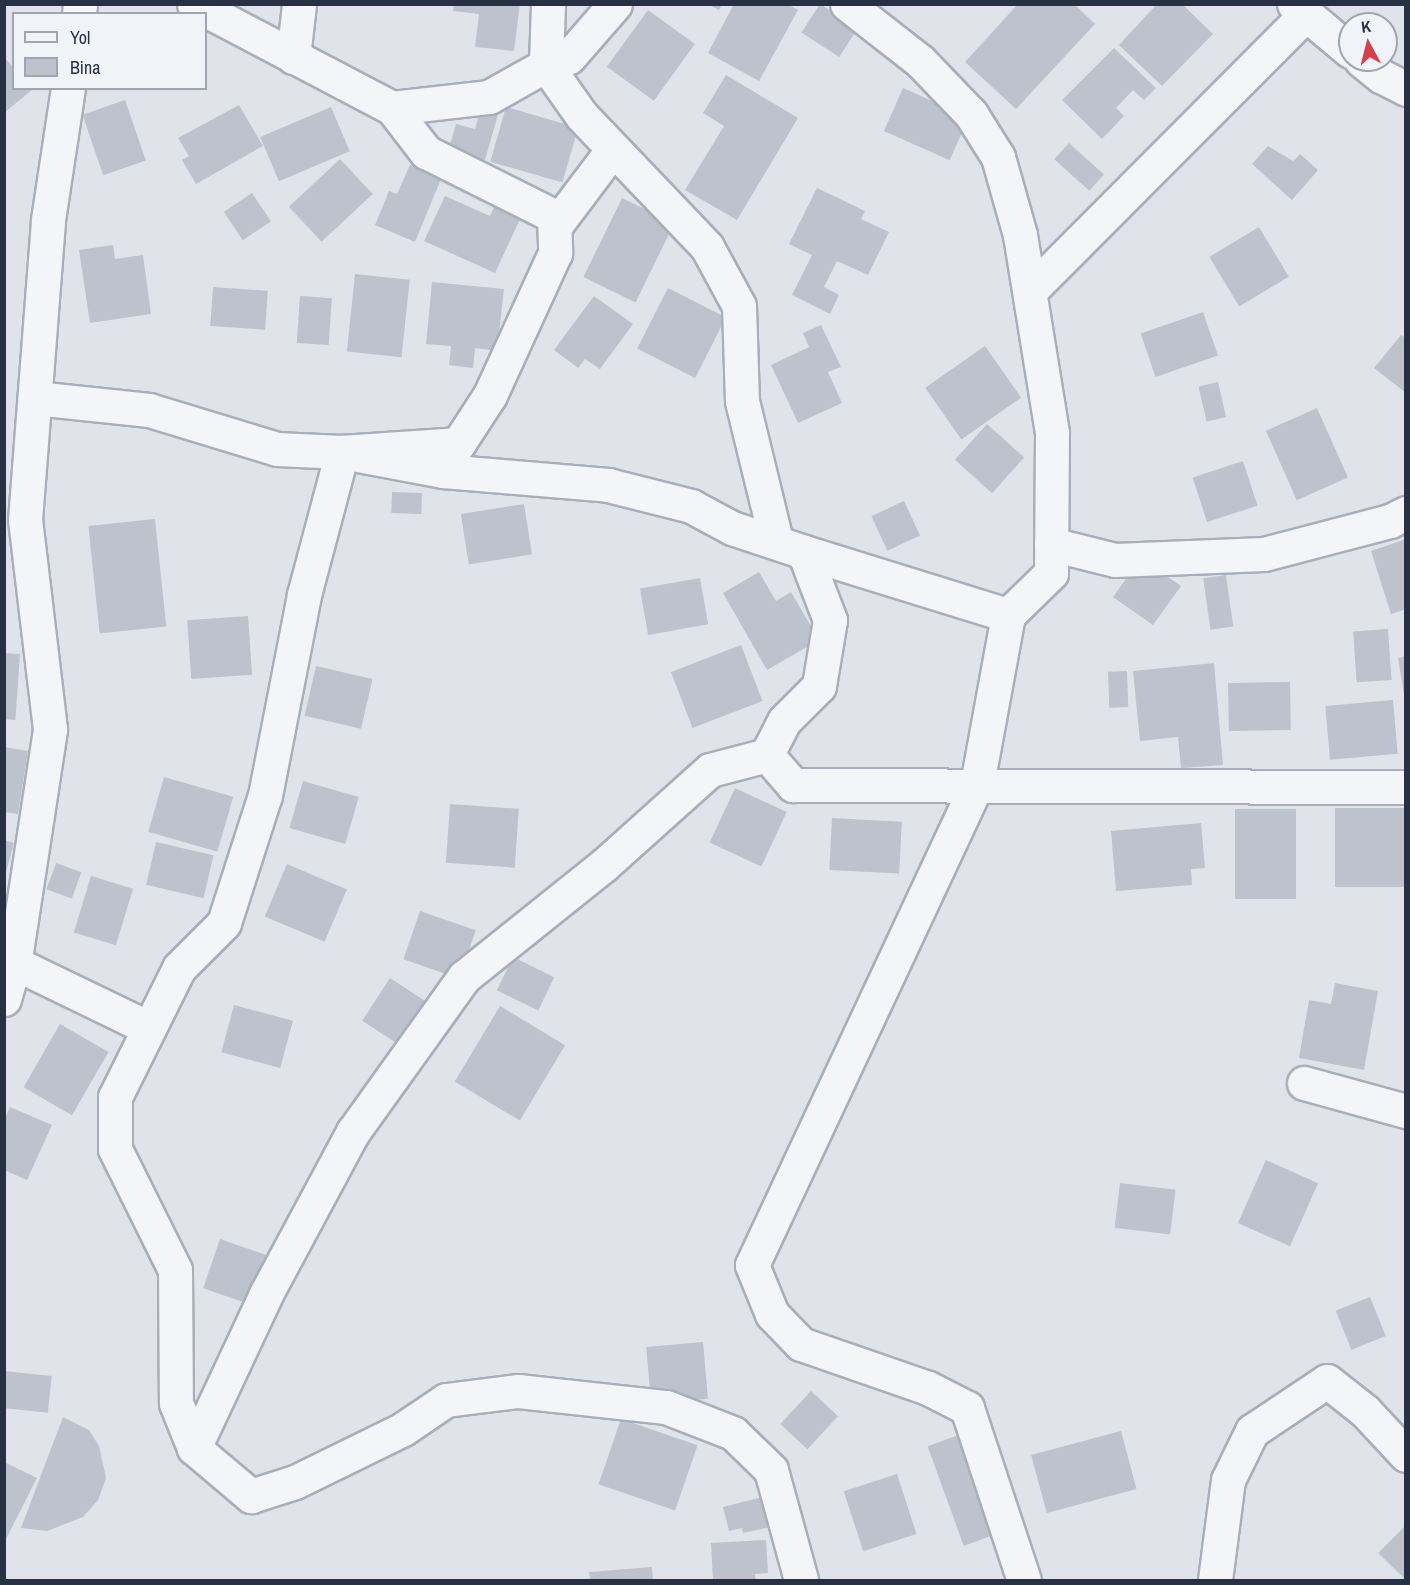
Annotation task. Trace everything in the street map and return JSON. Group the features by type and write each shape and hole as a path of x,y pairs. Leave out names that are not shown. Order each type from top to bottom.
{"street":[{"path":"35,398 149,410 277,449 342,452 458,444 490,395 540,292 555,253 555,216 426,152 392,108 194,4"},
{"path":"293,57 299,4"},
{"path":"194,1448 266,1294 353,1132 464,977 604,865 710,770 767,755 784,721 819,686 830,620 790,547 742,401 740,306 706,247 576,107 546,65 548,4"},
{"path":"392,108 489,97 546,65 569,57 615,4"},
{"path":"847,4 920,61 971,114 998,158 1020,235 1053,433 1051,573 1008,615 977,784 752,1265 772,1314 801,1344 928,1388 967,1408 1024,1581"},
{"path":"1030,291 1300,9 1338,41"},
{"path":"1376,72 1406,88"},
{"path":"4,999 50,729 15,524 35,398 48,220 68,90"},
{"path":"555,226 613,149"},
{"path":"342,452 444,471 608,485 691,506 732,528 1008,615"},
{"path":"342,452 304,596 265,795 224,923 179,968 116,1097 116,1149 176,1270 176,1403 194,1448 251,1496 295,1482 403,1429 446,1400 518,1391 666,1407 733,1433 771,1470 801,1581"},
{"path":"1051,544 1116,560 1264,554 1390,521 1406,513"},
{"path":"767,755 793,785 881,788 977,784 1406,787"},
{"path":"9,962 149,1028"},
{"path":"1304,1083 1406,1111"},
{"path":"1215,1581 1228,1479 1252,1431 1327,1381 1365,1411 1406,1455"}],"building":[{"path":"454,4 520,4 514,51 475,47 479,14 453,11"},
{"path":"708,4 722,4 719,10"},
{"path":"734,4 787,4 798,10 759,81 708,53"},
{"path":"820,4 858,29 839,57 801,33"},
{"path":"1018,4 1074,4 1095,24 1016,109 965,62"},
{"path":"1157,4 1182,4 1213,34 1162,86 1119,45"},
{"path":"648,10 695,44 654,101 607,67"},
{"path":"1114,48 1156,88 1144,100 1133,90 1116,108 1124,116 1102,139 1062,100"},
{"path":"4,57 12,66 12,90 32,90 4,113"},
{"path":"726,75 798,118 737,220 685,190 724,126 703,113"},
{"path":"903,88 969,117 950,160 884,131"},
{"path":"125,100 146,161 103,175 82,115"},
{"path":"239,105 263,146 196,184 182,160 189,156 178,138"},
{"path":"481,106 499,111 485,160 449,149 456,124 475,129"},
{"path":"331,107 350,151 279,181 260,137"},
{"path":"506,107 578,128 562,182 490,162"},
{"path":"1069,143 1104,174 1089,191 1054,159"},
{"path":"1268,146 1293,161 1300,154 1318,170 1292,200 1252,164"},
{"path":"340,159 373,194 322,242 289,207"},
{"path":"410,165 441,179 415,242 375,225 389,191 397,194"},
{"path":"817,188 865,211 861,219 889,232 868,275 837,261 824,287 839,295 830,314 792,295 812,255 789,244"},
{"path":"252,193 271,221 243,240 224,212"},
{"path":"445,196 490,216 495,205 521,217 495,273 424,241"},
{"path":"622,198 674,223 636,303 583,277"},
{"path":"1259,227 1289,277 1239,307 1209,257"},
{"path":"113,245 115,259 143,255 151,314 90,323 79,250"},
{"path":"355,274 410,280 402,357 347,352"},
{"path":"432,282 504,289 497,351 475,348 473,368 449,365 451,346 426,344"},
{"path":"213,287 268,291 265,330 210,326"},
{"path":"668,288 726,318 695,378 637,349"},
{"path":"300,296 332,298 329,345 297,343"},
{"path":"594,296 633,324 600,369 585,359 578,368 554,350"},
{"path":"1203,312 1218,355 1156,377 1141,333"},
{"path":"821,325 841,367 828,372 842,403 798,423 771,365 809,347 803,333"},
{"path":"1401,335 1406,338 1406,393 1374,368"},
{"path":"985,346 1021,398 961,439 925,388"},
{"path":"1218,382 1226,417 1207,422 1199,386"},
{"path":"1317,408 1348,477 1297,500 1266,431"},
{"path":"987,424 1024,457 992,493 955,460"},
{"path":"1243,461 1258,506 1207,522 1193,477"},
{"path":"392,492 422,493 421,514 391,513"},
{"path":"904,501 920,535 887,551 871,516"},
{"path":"524,504 532,554 469,564 461,514"},
{"path":"155,519 166,626 100,633 88,526"},
{"path":"1406,539 1406,609 1391,614 1371,551"},
{"path":"1152,566 1181,586 1153,625 1113,597 1133,569 1144,577"},
{"path":"759,572 776,601 791,592 819,640 767,670 723,593"},
{"path":"1226,575 1233,626 1210,630 1203,578"},
{"path":"700,578 708,624 648,635 640,589"},
{"path":"248,616 252,675 191,679 187,620"},
{"path":"1388,629 1392,680 1357,682 1353,631"},
{"path":"741,645 763,701 692,728 671,672"},
{"path":"4,653 20,654 15,720 4,719"},
{"path":"1406,656 1406,695 1404,695 1398,658"},
{"path":"1214,663 1223,765 1181,768 1178,737 1140,741 1133,671"},
{"path":"316,666 373,679 361,729 305,716"},
{"path":"1127,671 1128,707 1109,708 1108,672"},
{"path":"1290,682 1291,730 1229,731 1228,683"},
{"path":"1393,700 1398,754 1330,760 1325,706"},
{"path":"4,747 28,751 18,814 4,812"},
{"path":"164,777 233,797 217,852 148,832"},
{"path":"303,781 359,797 345,844 289,828"},
{"path":"735,788 787,812 761,866 710,842"},
{"path":"450,804 519,809 515,868 446,863"},
{"path":"1335,808 1406,808 1406,887 1335,887"},
{"path":"1235,809 1296,809 1296,899 1235,899"},
{"path":"832,818 902,822 899,874 829,870"},
{"path":"1201,823 1205,868 1191,869 1192,885 1116,891 1111,831"},
{"path":"4,840 14,843 5,876 4,876"},
{"path":"156,842 213,855 204,898 146,885"},
{"path":"56,863 81,872 72,899 46,889"},
{"path":"287,864 347,889 325,942 265,916"},
{"path":"91,876 133,889 116,945 74,932"},
{"path":"420,911 476,930 459,978 403,959"},
{"path":"513,957 554,977 538,1010 497,990"},
{"path":"390,978 426,1001 398,1044 362,1021"},
{"path":"1335,983 1378,991 1364,1070 1299,1058 1309,1000 1331,1004"},
{"path":"234,1005 293,1021 280,1068 221,1052"},
{"path":"500,1006 565,1045 520,1121 455,1081"},
{"path":"60,1024 108,1052 72,1115 24,1087"},
{"path":"10,1107 52,1125 27,1180 4,1170 4,1120"},
{"path":"1266,1160 1318,1183 1290,1246 1238,1223"},
{"path":"1120,1183 1176,1190 1170,1234 1115,1228"},
{"path":"220,1239 270,1256 253,1305 203,1288"},
{"path":"1370,1297 1386,1336 1351,1350 1336,1311"},
{"path":"703,1342 708,1399 651,1404 646,1347"},
{"path":"4,1371 52,1376 48,1413 4,1408"},
{"path":"811,1391 838,1416 807,1449 780,1424"},
{"path":"63,1417 89,1430 99,1446 106,1478 98,1500 83,1517 47,1531 21,1528"},
{"path":"621,1419 698,1445 675,1511 599,1484"},
{"path":"1121,1431 1137,1489 1047,1513 1031,1455"},
{"path":"967,1432 1003,1532 964,1546 928,1446"},
{"path":"4,1462 37,1478 4,1543"},
{"path":"897,1474 916,1534 863,1551 844,1491"},
{"path":"763,1497 771,1527 743,1533 742,1528 729,1531 723,1507"},
{"path":"1406,1525 1406,1580 1378,1553"},
{"path":"766,1540 768,1573 755,1574 756,1580 713,1580 711,1543"},
{"path":"652,1567 653,1580 590,1580 589,1572"}]}
